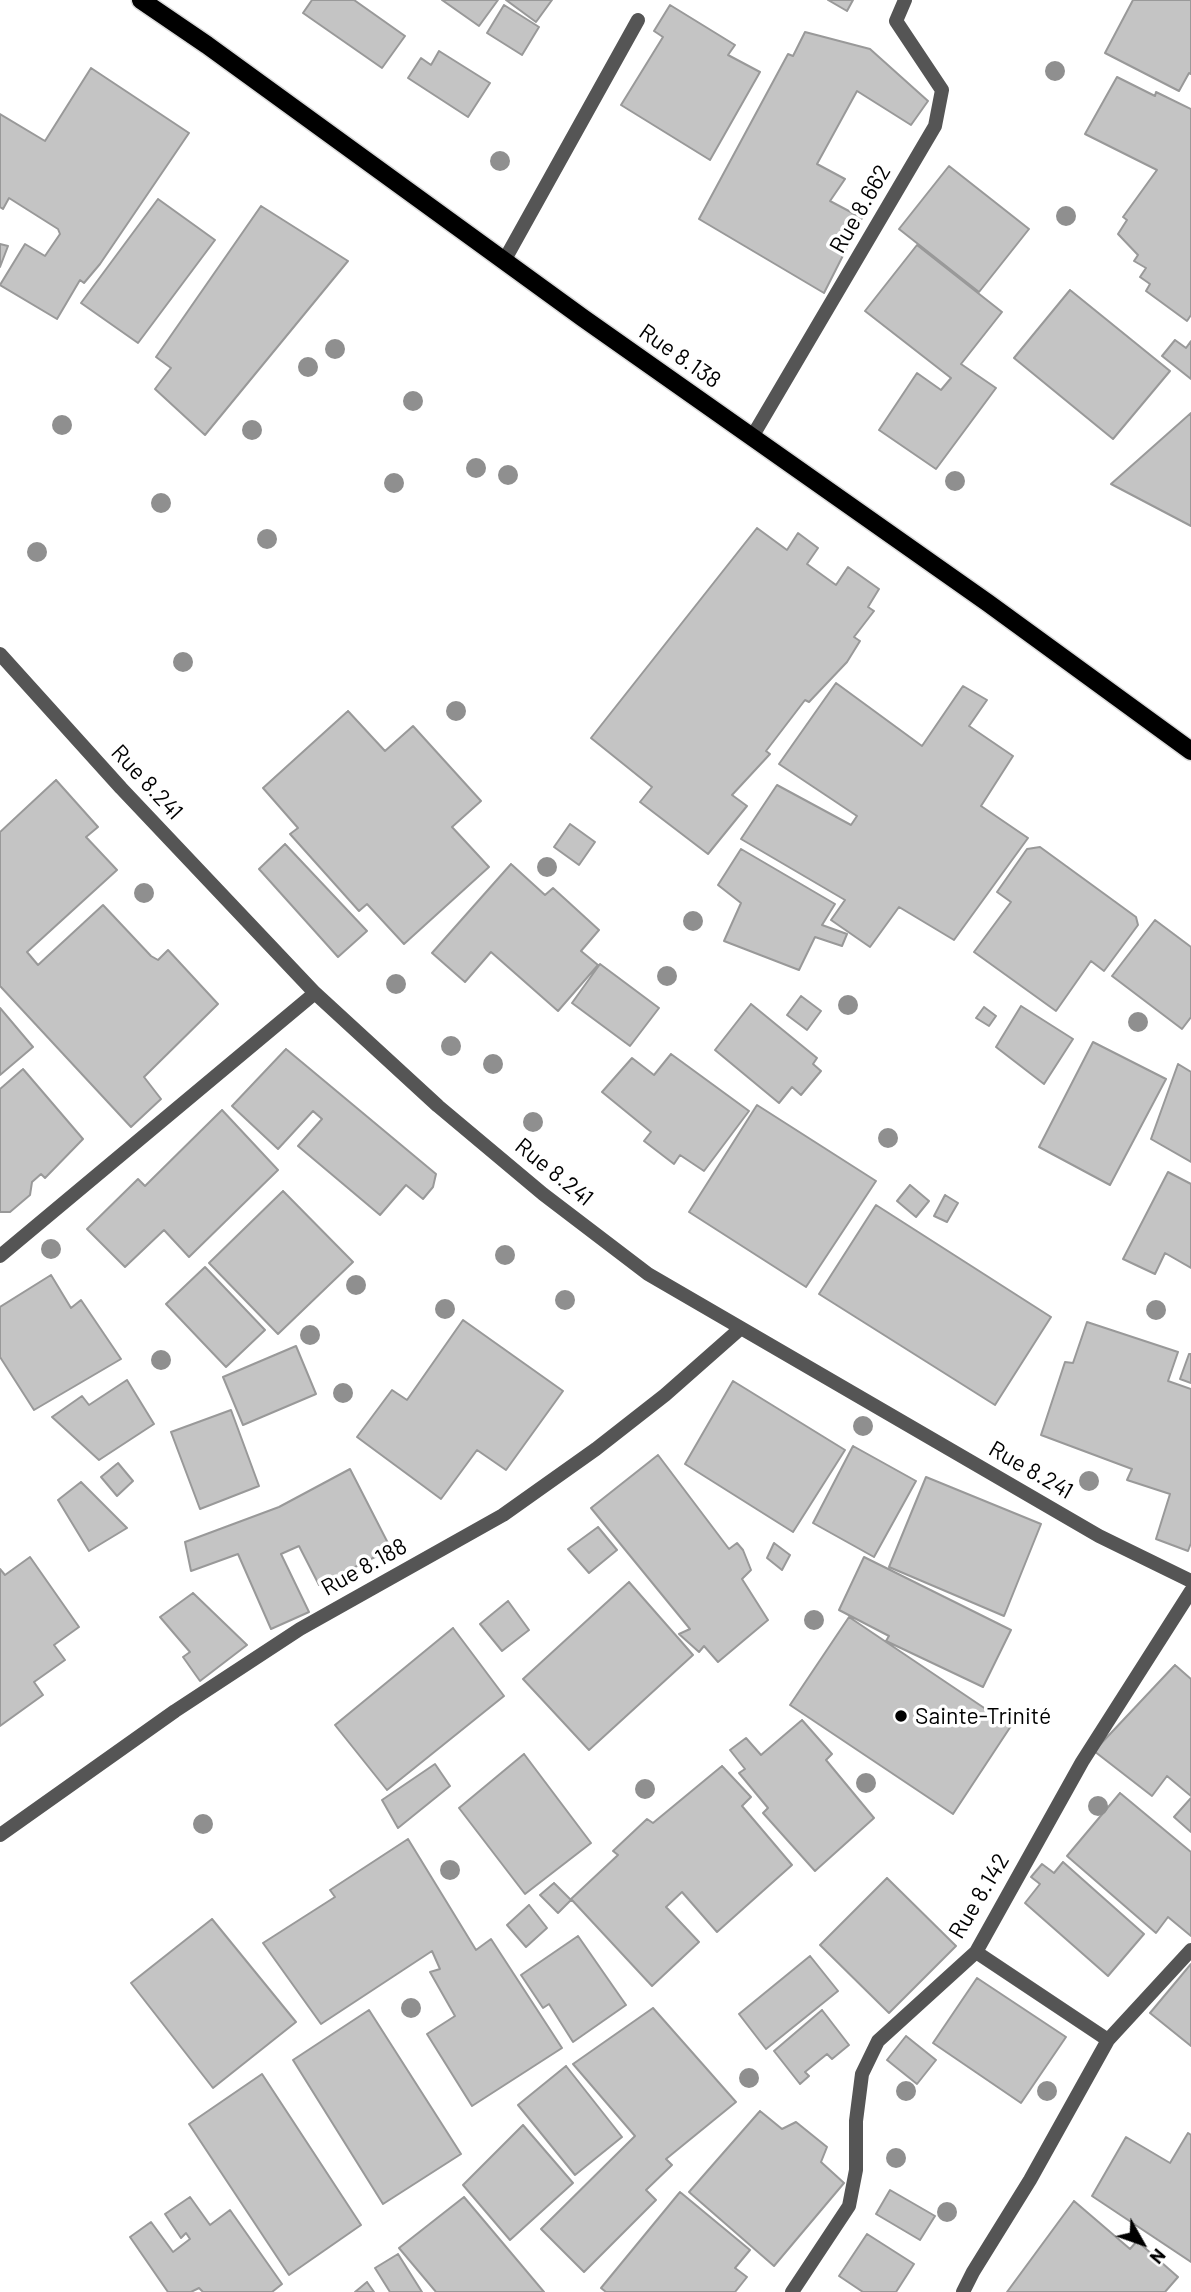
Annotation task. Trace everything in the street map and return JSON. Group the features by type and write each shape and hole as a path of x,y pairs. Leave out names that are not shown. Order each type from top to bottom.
{"main road":[{"name":"Rue 8.138","path":"141,0 1191,751"}],"street":[{"name":"Rue 8.662","path":"752,437 935,127 942,90 896,21 905,0"},
{"path":"504,261 638,20"},
{"name":"Rue 8.241","path":"0,653 121,788 315,993 438,1106 543,1194 649,1274 1099,1536 1191,1581"},
{"path":"0,1256 315,993"},
{"name":"Rue 8.188","path":"0,1835 175,1711 300,1629 503,1515 596,1450 665,1395 741,1328"},
{"name":"Rue 8.142","path":"792,2292 849,2206 856,2170 856,2121 862,2074 878,2041 976,1952 1082,1762 1191,1591"},
{"path":"963,2292 972,2272 1030,2180 1108,2040 1191,1950"},
{"path":"976,1952 1108,2040"}],"building":[{"path":"312,0 354,0 405,36 382,68 303,13"},
{"path":"442,0 498,0 479,26"},
{"path":"506,0 552,0 536,22"},
{"path":"828,0 853,0 847,11"},
{"path":"1133,0 1191,0 1191,74 1189,73 1179,91 1105,53"},
{"path":"504,5 539,27 522,55 487,33"},
{"path":"670,5 735,45 728,55 760,72 710,160 621,105 663,37 654,31"},
{"path":"805,32 870,49 928,101 911,125 857,91 817,164 845,179 830,201 862,218 824,293 699,219 788,54 793,56"},
{"path":"439,51 490,83 468,117 408,78 421,58 431,65"},
{"path":"91,68 189,133 100,264 84,283 80,280 57,319 0,285 25,244 45,256 60,234 58,229 9,198 3,209 0,207 0,114 45,141"},
{"path":"1117,77 1155,96 1156,92 1191,109 1191,315 1187,321 1146,291 1150,284 1140,277 1146,268 1134,261 1138,255 1118,234 1127,220 1123,217 1157,170 1085,134"},
{"path":"949,166 1029,229 979,292 899,229"},
{"path":"158,199 215,240 138,343 81,303"},
{"path":"261,206 348,261 205,435 155,389 171,368 156,357"},
{"path":"0,244 8,246 0,267"},
{"path":"917,245 1002,312 961,364 996,388 936,469 879,430 917,373 941,390 951,378 865,311"},
{"path":"1070,290 1170,371 1113,439 1014,358"},
{"path":"1175,340 1186,348 1191,341 1191,379 1162,356"},
{"path":"1191,413 1191,526 1111,484"},
{"path":"757,528 787,550 798,533 818,548 807,564 836,585 848,567 879,589 868,607 874,611 854,637 860,641 847,662 809,702 805,700 766,751 770,754 732,795 747,806 708,854 640,802 652,787 591,738"},
{"path":"836,683 922,746 963,686 987,700 969,726 1013,756 981,806 1028,838 954,940 899,907 870,947 831,920 845,900 741,839 777,785 851,825 857,816 779,764"},
{"path":"348,711 385,751 413,726 481,801 452,827 489,867 404,944 367,904 359,911 290,834 298,828 263,788"},
{"path":"56,780 98,827 86,837 117,870 27,952 38,965 103,905 151,956 158,960 168,950 218,1004 144,1077 161,1099 131,1127 0,986 0,832"},
{"path":"570,824 595,842 579,865 554,847"},
{"path":"285,844 367,931 338,957 259,869"},
{"path":"1040,847 1136,917 1138,925 1104,971 1091,961 1056,1011 974,952 1011,902 997,892 1027,849"},
{"path":"741,849 835,904 822,925 847,934 842,946 815,937 799,970 724,941 741,903 718,885"},
{"path":"511,864 545,895 553,888 599,930 581,951 598,965 558,1011 491,952 465,982 432,953"},
{"path":"1155,920 1191,947 1191,1017 1182,1029 1112,976"},
{"path":"600,964 659,1008 630,1046 572,1003"},
{"path":"801,996 821,1011 807,1030 787,1015"},
{"path":"751,1004 817,1058 813,1064 821,1071 801,1095 792,1087 779,1103 715,1050"},
{"path":"1021,1006 1073,1039 1044,1084 996,1047"},
{"path":"984,1007 996,1016 989,1026 976,1018"},
{"path":"0,1008 33,1047 0,1075"},
{"path":"1093,1042 1166,1079 1110,1185 1039,1147"},
{"path":"286,1049 436,1174 433,1187 423,1199 406,1185 380,1215 298,1146 322,1119 313,1111 278,1149 232,1106"},
{"path":"671,1054 749,1111 704,1171 680,1155 674,1164 644,1141 651,1132 602,1092 632,1058 654,1075"},
{"path":"1178,1064 1191,1072 1191,1162 1151,1139"},
{"path":"23,1069 83,1139 45,1178 41,1174 32,1182 30,1195 10,1212 0,1212 0,1089"},
{"path":"757,1105 876,1181 806,1287 689,1212"},
{"path":"222,1110 278,1170 189,1257 164,1230 125,1267 87,1229 138,1179 145,1186"},
{"path":"1168,1172 1191,1184 1191,1268 1165,1253 1155,1274 1123,1259"},
{"path":"910,1185 929,1201 916,1217 897,1201"},
{"path":"283,1191 353,1262 278,1334 209,1263"},
{"path":"945,1195 958,1203 947,1222 934,1216"},
{"path":"876,1205 1051,1317 995,1405 819,1294"},
{"path":"205,1267 265,1330 226,1367 166,1304"},
{"path":"51,1275 71,1308 81,1300 121,1359 34,1410 0,1357 0,1307"},
{"path":"463,1320 563,1391 506,1470 477,1450 441,1499 357,1437 392,1390 407,1400"},
{"path":"1087,1322 1178,1352 1168,1381 1191,1389 1191,1543 1188,1551 1156,1539 1170,1494 1127,1480 1132,1469 1041,1435 1065,1362 1073,1363"},
{"path":"296,1346 316,1394 243,1425 223,1377"},
{"path":"1191,1354 1191,1383 1180,1379"},
{"path":"127,1380 154,1424 99,1460 52,1417 82,1396 89,1405"},
{"path":"733,1381 845,1450 793,1532 685,1464"},
{"path":"231,1410 259,1486 200,1509 171,1432"},
{"path":"853,1446 916,1481 874,1557 813,1523"},
{"path":"658,1455 729,1549 737,1543 743,1550 751,1570 742,1579 768,1620 718,1662 704,1646 699,1652 679,1634 690,1629 591,1508"},
{"path":"118,1463 133,1481 117,1496 101,1477"},
{"path":"350,1469 391,1549 319,1585 299,1546 281,1554 309,1612 271,1629 238,1554 191,1571 185,1542 279,1507"},
{"path":"926,1477 1041,1524 1004,1616 889,1567"},
{"path":"81,1482 127,1528 89,1551 58,1500"},
{"path":"598,1527 617,1550 589,1573 568,1549"},
{"path":"774,1543 790,1555 782,1570 767,1558"},
{"path":"30,1557 79,1627 54,1645 65,1660 34,1682 43,1695 0,1726 0,1569 5,1575"},
{"path":"864,1557 1011,1630 983,1687 886,1641 889,1636 839,1610"},
{"path":"629,1582 693,1655 589,1750 523,1679"},
{"path":"193,1593 247,1645 200,1681 183,1657 190,1652 160,1617"},
{"path":"508,1601 529,1630 502,1651 480,1624"},
{"name":"Sainte-Trinité","path":"849,1617 1011,1726 953,1814 790,1705"},
{"path":"453,1628 504,1696 387,1790 335,1725"},
{"path":"1175,1665 1191,1679 1191,1796 1167,1776 1152,1796 1094,1751"},
{"path":"802,1720 832,1754 826,1760 874,1818 815,1871 763,1813 768,1808 739,1773 745,1769 730,1750 746,1738 761,1755"},
{"path":"524,1754 591,1843 525,1894 459,1808"},
{"path":"435,1764 450,1786 398,1828 382,1800"},
{"path":"722,1766 751,1797 742,1806 792,1865 717,1932 682,1892 666,1907 699,1942 652,1986 571,1899 618,1855 613,1851 647,1819 653,1823"},
{"path":"1120,1793 1191,1852 1191,1936 1168,1917 1156,1933 1067,1856"},
{"path":"1191,1798 1191,1832 1174,1817"},
{"path":"408,1839 476,1950 491,1939 562,2048 472,2106 427,2034 455,2016 430,1972 440,1969 432,1951 321,2024 263,1943 335,1897 330,1890"},
{"path":"1063,1862 1144,1934 1108,1976 1025,1903 1040,1884 1031,1877 1042,1864 1054,1873"},
{"path":"887,1878 956,1946 889,2013 820,1945"},
{"path":"554,1883 571,1900 558,1913 540,1895"},
{"path":"529,1905 547,1928 526,1947 507,1925"},
{"path":"212,1919 296,2022 213,2088 131,1983"},
{"path":"578,1936 626,2005 573,2042 549,2004 543,2008 521,1975"},
{"path":"810,1956 838,1991 766,2049 739,2014"},
{"path":"1191,1964 1191,2046 1150,2013"},
{"path":"977,1978 1066,2037 1021,2103 933,2043"},
{"path":"653,2008 736,2102 666,2159 672,2165 646,2190 656,2200 584,2272 541,2229 635,2136 573,2064"},
{"path":"369,2010 461,2154 383,2204 293,2060"},
{"path":"822,2010 849,2045 832,2059 827,2054 805,2072 809,2076 800,2084 774,2051"},
{"path":"906,2036 936,2060 917,2084 887,2060"},
{"path":"566,2066 622,2137 575,2175 518,2105"},
{"path":"262,2074 361,2225 289,2275 189,2124"},
{"path":"760,2111 782,2129 796,2122 827,2147 821,2162 844,2183 774,2266 689,2192"},
{"path":"523,2125 573,2183 510,2240 463,2185"},
{"path":"1188,2133 1191,2135 1191,2262 1092,2196 1126,2137 1170,2163"},
{"path":"890,2190 935,2216 920,2240 876,2214"},
{"path":"680,2192 750,2250 735,2268 747,2277 735,2292 606,2292 601,2288"},
{"path":"190,2197 210,2225 230,2210 282,2284 272,2292 203,2292 199,2288 191,2292 168,2292 130,2237 151,2222 173,2252 190,2239 186,2233 181,2238 165,2214"},
{"path":"464,2197 544,2292 436,2292 399,2248"},
{"path":"1074,2201 1130,2249 1137,2241 1178,2277 1165,2292 1007,2292"},
{"path":"867,2234 914,2264 896,2292 863,2292 839,2276"},
{"path":"398,2254 422,2292 390,2292 375,2268"},
{"path":"367,2282 374,2292 355,2292"}],"place":[{"name":"Sainte-Trinité","path":"901,1716"}]}
